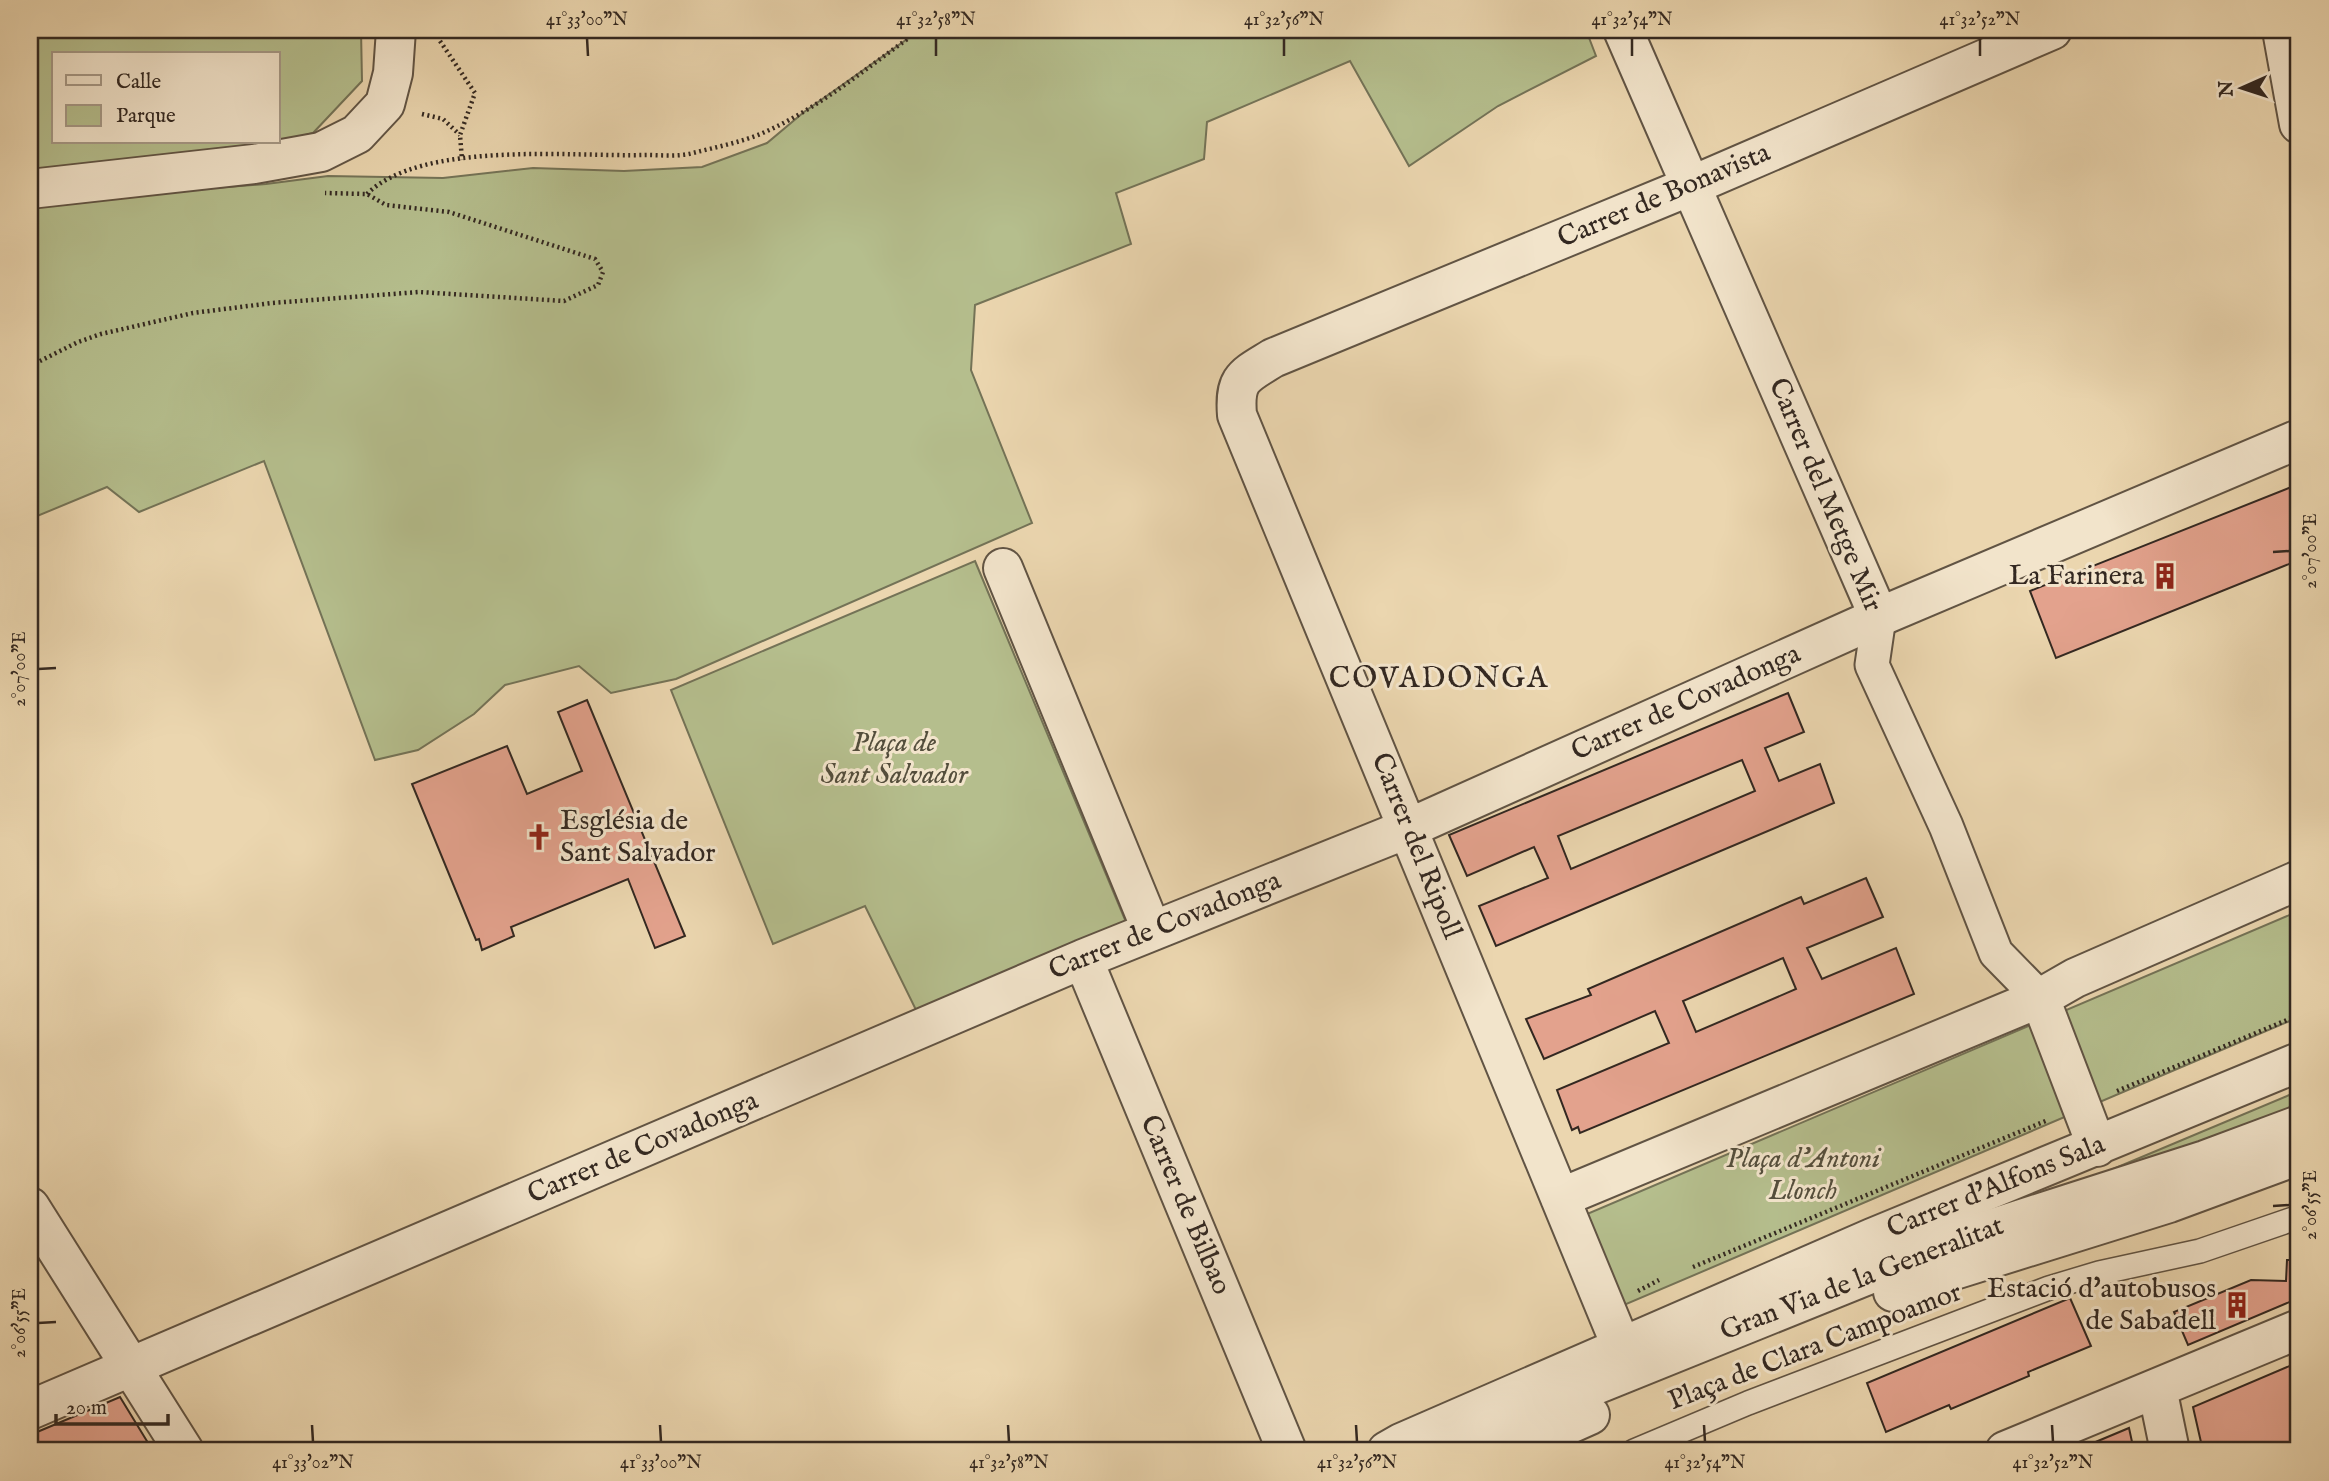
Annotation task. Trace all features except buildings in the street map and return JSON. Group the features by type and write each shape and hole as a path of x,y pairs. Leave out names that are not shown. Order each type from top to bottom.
{"street":[{"path":"30,189 254,164 321,152 357,134 385,104 393,74 396,30"},
{"name":"Carrer del Metge Mir","path":"1623,30 1693,185 1879,617 1872,665 1946,826 1996,953 2040,998 2097,1147"},
{"name":"Carrer de Bonavista","path":"1273,358 1693,185 2052,30"},
{"path":"2282,30 2299,124"},
{"name":"Carrer del Ripoll","path":"1273,358 1246,375 1236,393 1237,415 1622,1348"},
{"name":"Carrer de Covadonga","path":"30,1410 1083,959 1409,828 1879,617 2299,439"},
{"path":"1003,568 1152,931"},
{"path":"1560,1198 2040,998 2075,978 2299,880"},
{"name":"Carrer de Bilbao","path":"1083,959 1287,1451"},
{"name":"Carrer d'Alfons Sala","path":"1387,1451 1872,1238 2299,1062"},
{"name":"Gran Via de la Generalitat","path":"1432,1451 1947,1243 2205,1160 2299,1125"},
{"name":"Gran Via de la Generalitat","path":"1509,1451 1627,1398 1935,1276 2169,1203 2299,1155"},
{"path":"30,1207 184,1451"},
{"path":"2005,1451 2299,1329"},
{"path":"2157,1388 2170,1451"}],"lane":[{"name":"Plaça de Clara Campoamor","path":"1634,1451 1748,1403 2049,1288 2099,1273 2200,1251 2299,1217"}],"path":[{"path":"440,30 440,41 475,93 460,135 462,160"},
{"path":"30,366 78,342 101,334 193,313 272,303 419,292 564,301 598,285 603,272 595,259 449,212 386,205 367,194 380,182 425,164 542,153 614,156 689,154 762,133 804,112 920,30"},
{"path":"1693,1267 2299,1015"},
{"path":"1637,1292 1659,1280"}],"green space":[{"path":"30,30 361,30 362,81 313,133 280,141 280,52 52,52 52,144 260,144 30,170"},
{"path":"920,30 1586,30 1596,56 1498,106 1409,166 1350,61 1207,122 1204,159 1116,193 1131,244 975,305 971,370 1032,523 676,679 611,693 579,666 505,685 474,714 418,750 375,760 264,461 139,512 107,487 30,519 30,202 266,184 328,176 443,178 533,168 624,171 702,167 767,143 804,112"},
{"name":"Plaça de Sant Salvador","path":"975,561 1126,922 917,1012 865,906 773,944 671,690"},
{"name":"Plaça d'Antoni Llonch","path":"2299,911 2299,1017 1617,1308 1580,1217"},
{"path":"2299,1091 2299,1111 2094,1177"}],"place":[{"name":"La Farinera","path":"2165,576"},
{"name":"Església de Sant Salvador","path":"539,837"},
{"name":"Estació d'autobusos de Sabadell","path":"2237,1305"}],"district":[{"name":"COVADONGA","path":"1439,679"}]}
